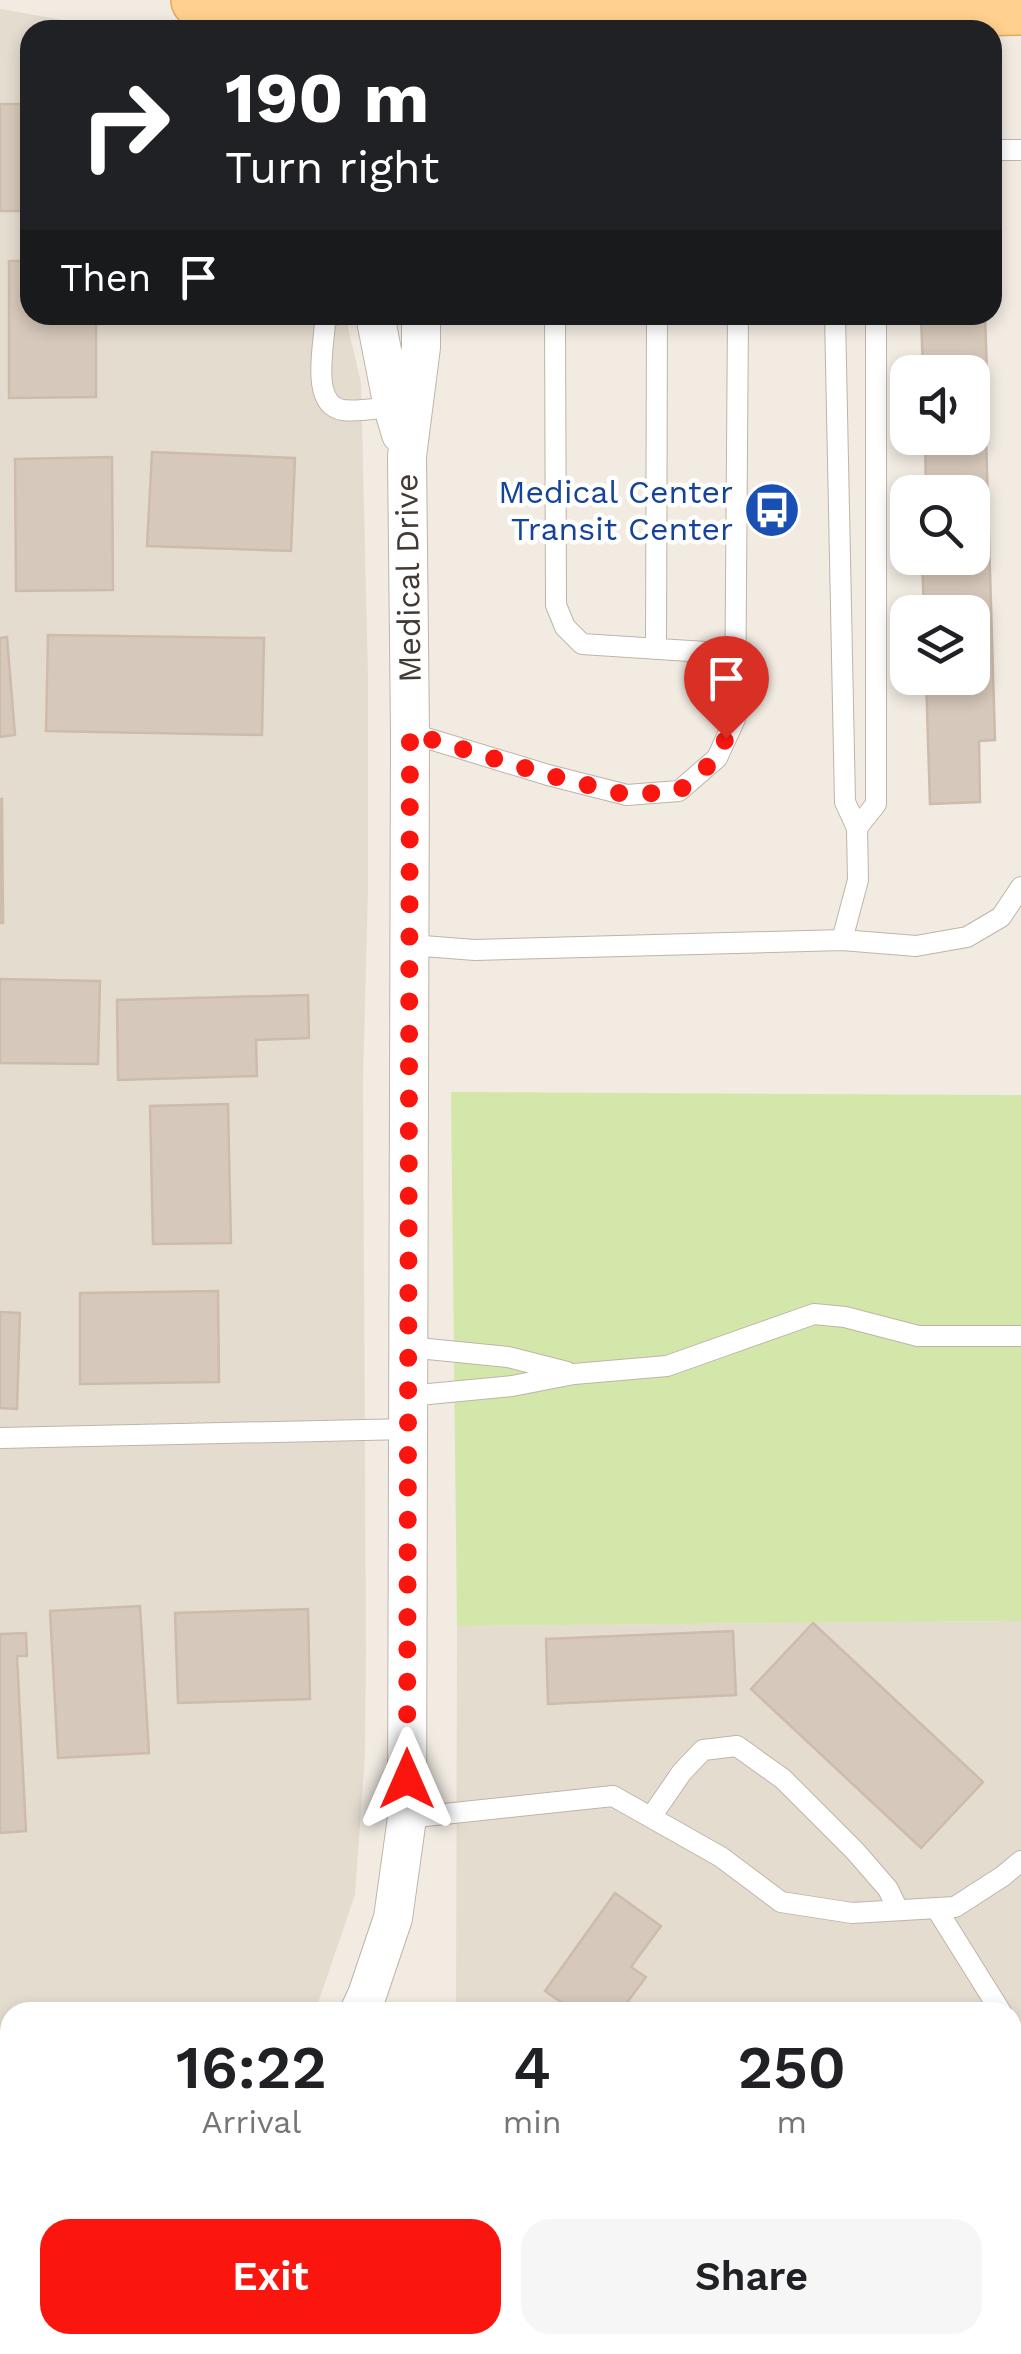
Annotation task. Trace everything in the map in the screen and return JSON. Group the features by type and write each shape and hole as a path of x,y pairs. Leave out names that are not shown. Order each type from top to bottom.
{"main road":[{"path":"170,0 206,20"},
{"path":"199,0 334,20"},
{"path":"852,20 1021,7"}],"street":[{"name":"Medical Drive","path":"378,325 393,407 407,456"},
{"name":"Medical Drive","path":"363,2002 394,1918 407,1818 410,733 407,456 422,325"}],"lane":[{"path":"325,325 321,390 328,402 340,410 393,407"},
{"path":"555,325 556,605 565,627 582,644 736,654"},
{"path":"656,649 657,325"},
{"path":"410,733 627,795 679,791 717,758 735,719 738,325"},
{"path":"835,325 845,802 857,828 858,880 842,940"},
{"path":"857,828 876,804 876,325"},
{"path":"410,945 475,950 842,940 916,946 967,937 1001,917 1021,887"},
{"path":"0,1438 408,1413 574,1374 667,1366 814,1314 845,1316 918,1336 1021,1336"},
{"path":"408,1347 508,1357 574,1374"},
{"path":"651,1818 682,1772 703,1750 737,1746 783,1780 855,1851 888,1888 898,1910"},
{"path":"407,1818 614,1796 721,1857 781,1902 852,1913 955,1907 1021,1862"},
{"path":"936,1908 996,2002"}],"shaded area":[{"path":"0,9 64,20 20,20 20,325 347,325 361,383 368,890 363,1081 365,1754 355,1895 318,2002 0,2002"},
{"path":"1021,1621 1021,2002 456,2002 457,1626"}],"green space":[{"path":"451,1092 1021,1095 1021,1621 457,1626"}],"building":[{"path":"0,104 20,104 20,211 0,211"},
{"path":"9,261 20,261 20,325 96,325 96,397 9,398"},
{"path":"921,325 985,325 986,355 922,355"},
{"path":"152,452 295,458 291,551 147,546"},
{"path":"925,455 987,455 987,475 926,475"},
{"path":"112,457 113,590 16,591 15,459"},
{"path":"990,572 995,740 979,741 980,802 930,804 927,695 990,695 990,595 923,595 923,575 990,575"},
{"path":"48,635 264,638 262,735 46,731"},
{"path":"7,637 15,735 0,737 0,638"},
{"path":"2,799 3,923 0,923"},
{"path":"0,979 100,981 98,1064 0,1063"},
{"path":"308,995 309,1038 256,1040 257,1076 118,1080 117,1000"},
{"path":"228,1104 231,1243 153,1244 150,1106"},
{"path":"218,1291 219,1382 80,1384 80,1293"},
{"path":"0,1312 20,1313 17,1409 0,1408"},
{"path":"140,1606 149,1753 58,1758 50,1611"},
{"path":"308,1609 310,1699 178,1703 175,1613"},
{"path":"813,1623 983,1782 921,1848 751,1689"},
{"path":"733,1631 736,1695 548,1704 546,1639"},
{"path":"26,1633 27,1656 17,1656 26,1831 0,1833 0,1634"},
{"path":"615,1893 661,1926 631,1967 646,1977 627,2002 561,2002 545,1991"}],"place":[{"name":"Medical Center Transit Center","path":"772,510"}],"route":[{"path":"407,1779 410,733 627,795 679,791 717,758 726,738"}]}
